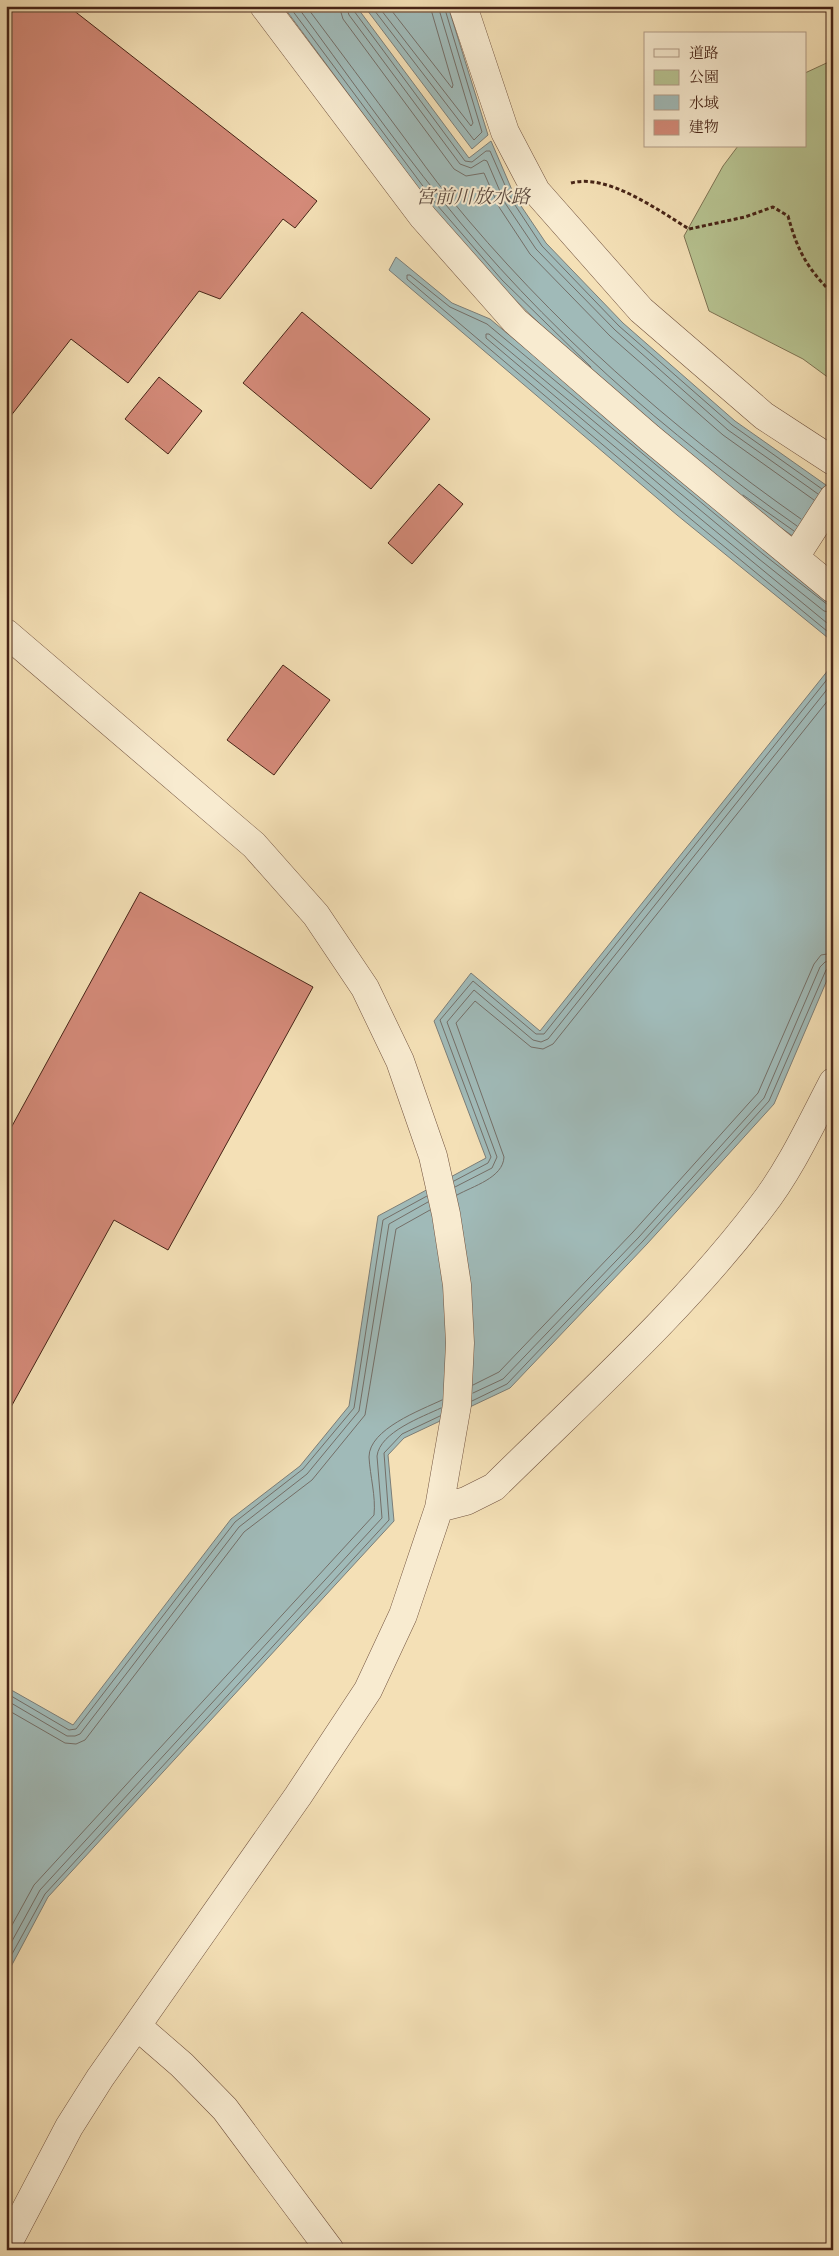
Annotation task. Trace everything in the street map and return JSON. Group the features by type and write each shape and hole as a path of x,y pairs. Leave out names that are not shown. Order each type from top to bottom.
{"street":[{"path":"264,6 423,217 515,321 650,438 799,551 833,589"},
{"path":"463,6 505,132 536,191 640,310 764,416 833,461"},
{"path":"799,551 833,498"},
{"path":"6,634 254,845 316,915 365,988 400,1061 433,1156 446,1214 457,1285 460,1343 457,1405 439,1508 403,1615 368,1690 298,1796 137,2026 69,2127 6,2247"},
{"path":"439,1508 466,1501 494,1487 658,1326 762,1206 794,1157 833,1082"},
{"path":"137,2026 182,2065 225,2109 330,2250"}],"path":[{"path":"536,191 580,180 610,187 646,202 688,229 745,217 774,207 788,216 796,244 812,273 833,294"}],"green space":[{"path":"833,60 833,381 803,359 709,311 684,236 723,166 736,148 806,148 806,73"}],"water":[{"name":"宮前川放水路","path":"283,6 356,6 469,158 491,141 515,197 546,243 623,323 735,421 833,490 813,550 732,494 550,334 498,283 433,208"},
{"name":"宮前川放水路","path":"364,6 448,6 488,135 472,149"},
{"path":"396,257 452,303 490,319 766,550 833,603 833,642 677,515 389,270"},
{"path":"833,664 833,966 774,1104 647,1244 510,1388 404,1438 388,1455 394,1521 48,1897 6,1976 6,1687 73,1725 231,1519 300,1466 349,1406 378,1216 486,1158 434,1021 471,973 540,1031"}],"building":[{"path":"6,6 68,6 317,201 295,228 283,219 220,299 199,291 128,383 71,339 6,422"},
{"path":"302,312 430,419 371,489 243,383"},
{"path":"159,377 202,411 168,454 125,419"},
{"path":"439,484 463,504 412,564 388,543"},
{"path":"283,665 330,700 274,775 227,740"},
{"path":"140,892 313,987 168,1250 114,1220 6,1416 6,1137"}]}
